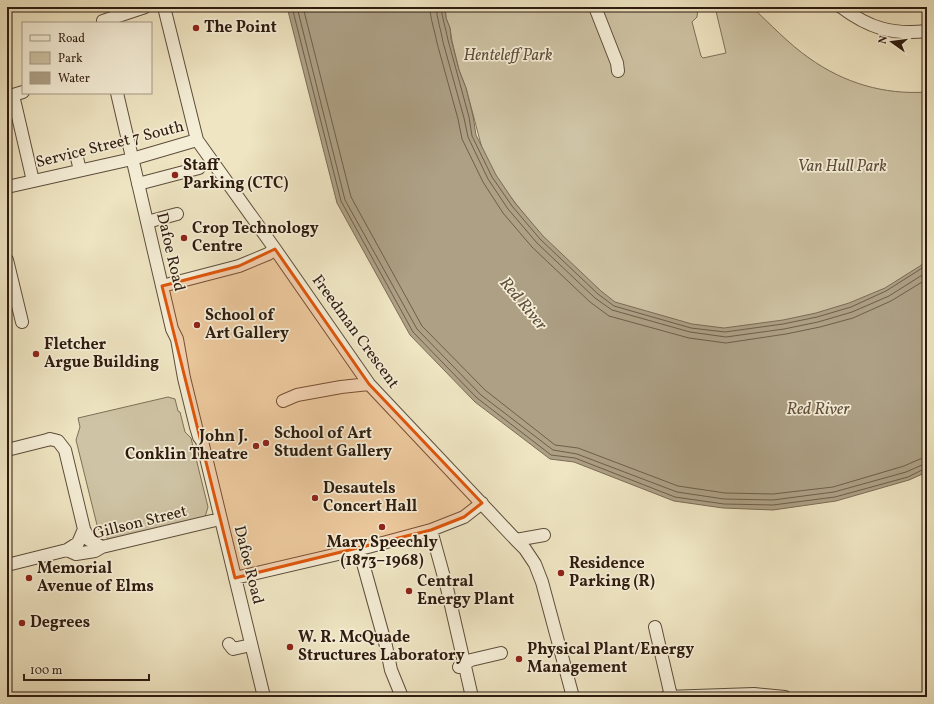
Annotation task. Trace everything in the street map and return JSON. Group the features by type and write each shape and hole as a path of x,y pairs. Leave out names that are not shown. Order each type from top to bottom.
{"street":[{"path":"103,22 145,7"},
{"name":"Freedman Crescent","path":"163,7 197,140 369,384 525,549 535,564 542,582 573,697"},
{"path":"595,7 617,63 618,71"},
{"path":"841,7 866,22 882,28 898,32 927,31"},
{"path":"22,92 13,95 33,181"},
{"name":"Dafoe Road","path":"116,94 172,329 177,339 180,352 184,358 203,435 202,442 264,697"},
{"name":"Service Street 7 South","path":"7,187 132,159 197,140"},
{"path":"77,158 80,170"},
{"path":"138,184 199,168"},
{"path":"147,222 177,214"},
{"path":"162,286 239,266 268,254 275,249"},
{"path":"7,260 22,322"},
{"path":"283,401 297,395 341,387 369,384"},
{"path":"7,450 50,439 59,442 65,450 84,529 89,540 102,547"},
{"path":"235,578 432,530 464,517 482,503"},
{"name":"Gillson Street","path":"67,550 76,554 95,551 102,547 220,519"},
{"path":"7,565 67,550 78,543 84,529"},
{"path":"432,530 443,563 455,611 461,666 468,693"},
{"path":"516,540 544,535"},
{"path":"359,549 386,646 391,670 402,697"},
{"path":"655,627 671,696"},
{"path":"229,644 233,649 251,645"},
{"path":"461,666 471,660 501,653"},
{"path":"666,697 754,694 785,697"}],"highlighted area":[{"path":"275,249 369,384 482,503 464,517 431,530 235,578 162,286 239,266"}],"green space":[{"path":"445,7 698,7 697,17 692,22 701,56 703,58 726,53 715,7 752,7 794,47 822,67 850,81 880,89 927,92 927,268 880,297 748,338 626,313 572,275 487,167 466,88 459,70 450,28 446,18"},
{"path":"168,397 175,399 185,432 191,438 208,507 205,517 109,540 98,529 76,440 80,427 78,418"}],"water":[{"name":"Red River","path":"287,7 445,7 451,39 459,70 466,88 476,135 496,175 515,203 543,236 601,291 615,302 692,324 724,328 783,320 816,313 849,303 885,288 927,260 927,472 909,480 836,501 773,510 723,508 674,501 574,462 550,459 475,402 410,335 337,203"}],"place":[{"name":"The Point","path":"196,28"},
{"name":"Staff Parking (CTC)","path":"175,175"},
{"name":"Crop Technology Centre","path":"184,238"},
{"name":"School of Art Gallery","path":"197,325"},
{"name":"Fletcher Argue Building","path":"36,354"},
{"name":"School of Art Student Gallery","path":"266,443"},
{"name":"John J. Conklin Theatre","path":"256,446"},
{"name":"Desautels Concert Hall","path":"315,498"},
{"name":"Mary Speechly (1873–1968)","path":"382,527"},
{"name":"Residence Parking (R)","path":"561,573"},
{"name":"Memorial Avenue of Elms","path":"29,578"},
{"name":"Central Energy Plant","path":"409,591"},
{"name":"Degrees","path":"22,623"},
{"name":"W. R. McQuade Structures Laboratory","path":"290,647"},
{"name":"Physical Plant/Energy Management","path":"519,659"}],"park label":[{"name":"Henteleff Park","path":"508,56"},
{"name":"Van Hull Park","path":"842,167"}]}
